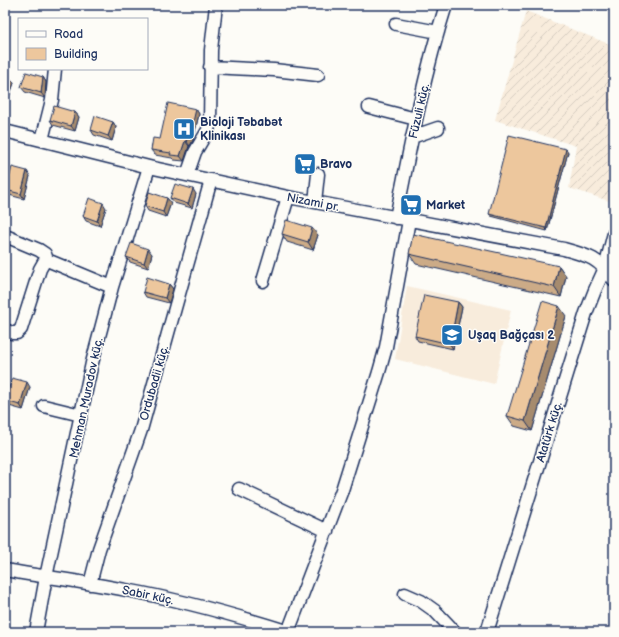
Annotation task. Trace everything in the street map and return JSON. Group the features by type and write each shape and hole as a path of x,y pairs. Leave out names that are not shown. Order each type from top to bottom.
{"street":[{"path":"187,175 195,152 208,130 210,123 210,67 216,5"},
{"name":"Füzuli küç.","path":"396,218 416,119 446,5"},
{"path":"396,24 438,32"},
{"path":"210,67 274,70 318,75"},
{"path":"42,140 52,100 55,70"},
{"path":"369,107 416,119"},
{"path":"412,137 438,128"},
{"name":"Nizami pr.","path":"5,131 149,167 288,197 564,249 586,255 595,260 605,268 614,280"},
{"name":"Mehman Muradov küç.","path":"36,632 46,577 92,363 112,287 149,167"},
{"path":"315,202 318,174"},
{"name":"Ordubadii küç.","path":"90,584 99,549 143,422 211,180"},
{"path":"263,281 288,197"},
{"path":"289,632 342,490 370,402 384,354 410,220"},
{"name":"Atatürk küç.","path":"487,632 586,313 605,268 614,233"},
{"path":"8,237 39,250 45,254 47,260 112,287"},
{"path":"5,330 12,333 17,333 20,328 40,269 47,260"},
{"path":"44,406 82,415"},
{"path":"239,489 327,531"},
{"name":"Sabir küç.","path":"5,570 126,590 244,618 289,632"},
{"path":"405,594 421,601 435,611 455,632"}],"shaded area":[{"path":"526,11 614,46 614,175 609,201 569,188 576,146 495,120"},
{"name":"Uşaq Bağçası 2","path":"407,286 511,310 494,384 395,359"}],"building":[{"path":"26,72 43,77 41,93 21,87"},
{"path":"5,77 10,78 6,92 5,92"},
{"path":"168,103 196,109 190,135 185,141 180,156 151,150 153,138 160,139"},
{"path":"54,106 75,112 71,126 50,120"},
{"path":"95,116 113,122 108,136 91,130"},
{"path":"509,135 566,149 546,228 489,214"},
{"path":"12,167 27,171 21,194 6,190"},
{"path":"175,184 193,189 188,204 170,198"},
{"path":"149,192 167,198 163,212 145,206"},
{"path":"89,198 103,203 97,221 83,216"},
{"path":"286,220 312,228 308,242 282,234"},
{"path":"413,234 559,266 554,287 409,254"},
{"path":"131,243 148,249 144,263 126,257"},
{"path":"147,277 169,284 165,298 143,292"},
{"path":"424,295 458,302 450,344 415,336"},
{"path":"542,301 559,306 525,421 507,416"},
{"path":"12,378 27,382 20,405 5,401"}],"place":[{"name":"Bioloji Təbabət Klinikası","path":"184,129"},
{"name":"Bravo","path":"305,164"},
{"name":"Market","path":"411,205"},
{"name":"Uşaq Bağçası 2","path":"452,335"}]}
